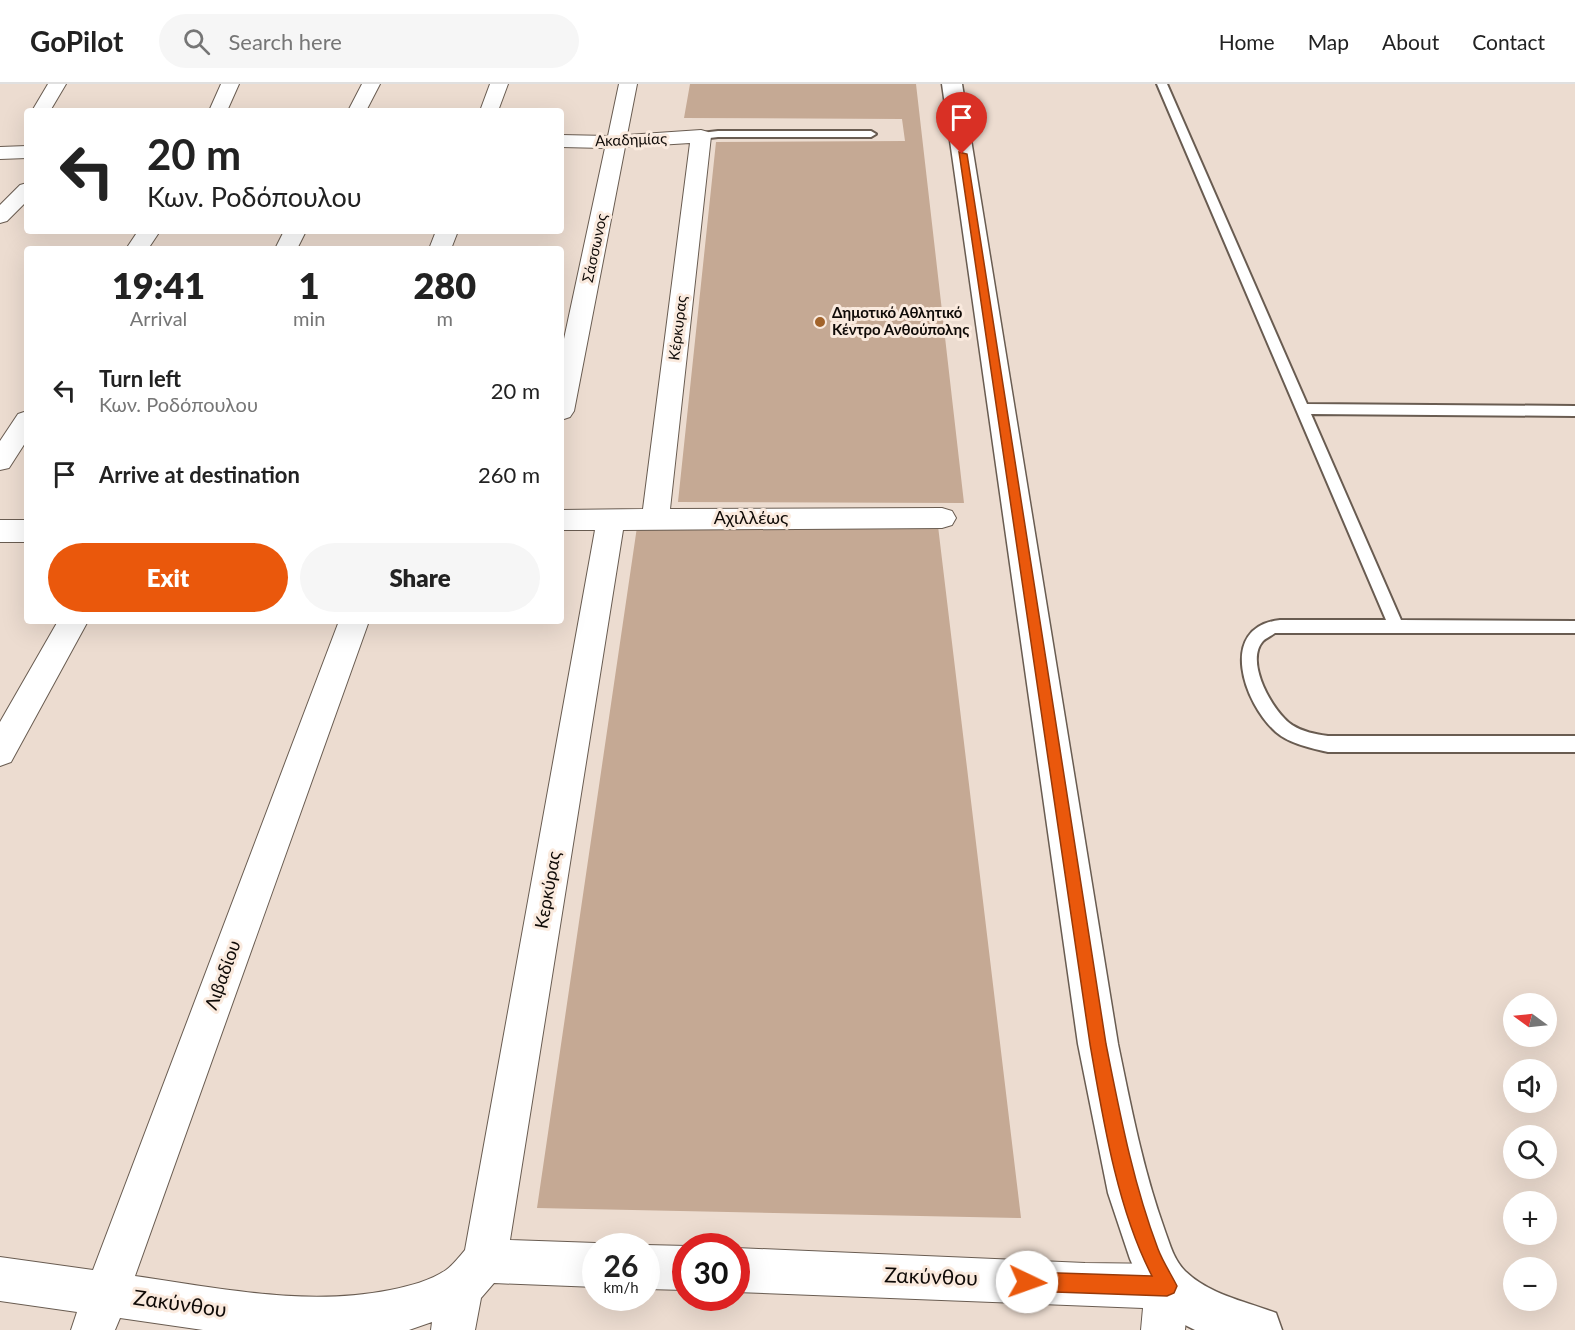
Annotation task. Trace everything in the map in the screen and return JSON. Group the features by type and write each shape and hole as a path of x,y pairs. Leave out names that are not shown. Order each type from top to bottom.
{"street":[{"path":"42,108 57,84"},
{"path":"219,108 230,84"},
{"path":"359,108 371,84"},
{"path":"490,108 499,84"},
{"name":"Σάσσωνος","path":"564,397 628,84"},
{"path":"952,84 1098,1044 1112,1121 1130,1193 1165,1308 1190,1302 1222,1317 1259,1330"},
{"name":"Ακαδημίας","path":"564,141 617,141 702,136"},
{"name":"Κέρκυρας","path":"655,519 702,136"},
{"path":"14,153 24,138"},
{"path":"0,217 24,192"},
{"path":"0,461 24,425"},
{"name":"Αχιλλέως","path":"564,520 942,518"},
{"name":"Κερκύρας","path":"473,1274 611,520"},
{"path":"0,531 24,531"},
{"path":"0,752 71,624"},
{"name":"Λιβαδίου","path":"99,1312 353,624"},
{"name":"Ζακύνθου","path":"0,1279 99,1312 316,1321 340,1320 393,1311 429,1300 473,1274 582,1266"},
{"name":"Ζακύνθου","path":"750,1271 1085,1285 1165,1308"},
{"path":"453,1330 473,1274"}],"lane":[{"path":"1162,84 1396,626"},
{"path":"702,136 718,134 871,134"},
{"path":"1301,409 1575,411"},
{"path":"1575,627 1290,626 1270,628 1254,641 1248,659 1251,680 1263,705 1281,726 1305,740 1328,744 1575,744"}],"shaded area":[{"name":"Δημοτικό Αθλητικό Κέντρο Ανθούπολης","path":"690,84 916,84 964,503 678,502 716,142 905,141 902,119 684,118"},
{"path":"938,526 1021,1218 537,1208 637,527"}],"place":[{"name":"Δημοτικό Αθλητικό Κέντρο Ανθούπολης","path":"820,322"}],"route":[{"path":"962,154 1098,1044 1112,1121 1129,1190 1151,1256 1167,1286 1027,1282"}]}
